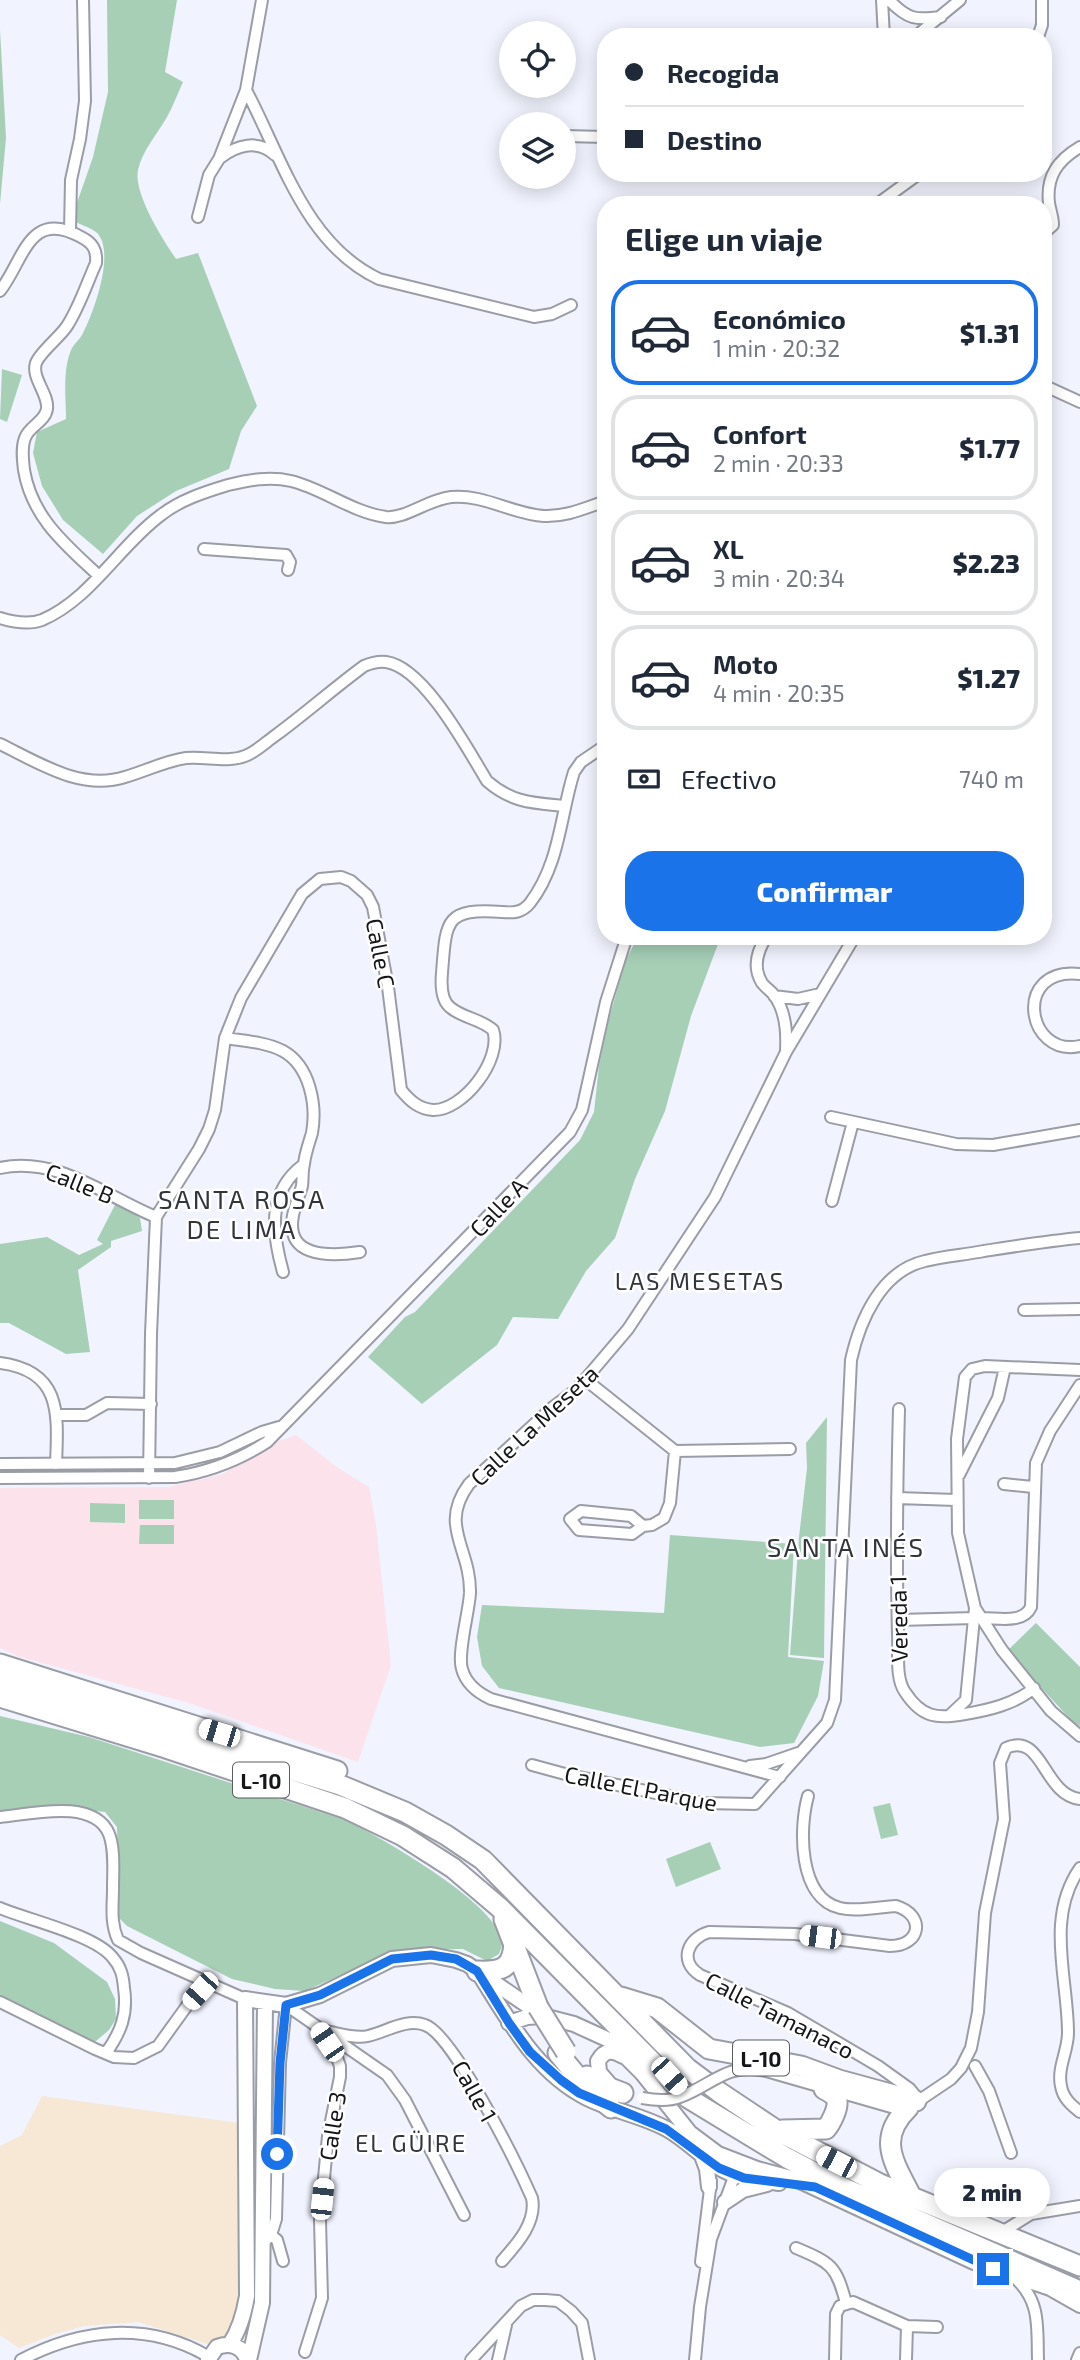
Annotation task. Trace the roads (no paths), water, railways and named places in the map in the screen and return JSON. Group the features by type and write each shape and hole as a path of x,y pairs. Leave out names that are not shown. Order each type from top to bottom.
{"highway":[{"name":"L-10","path":"0,1664 348,1775 362,1794"},
{"name":"L-10","path":"0,1680 310,1776 405,1812 483,1860 687,2068 776,2130 912,2198 1002,2232 1080,2266"},
{"name":"L-10","path":"0,1698 166,1748 345,1808 403,1836 453,1868 500,1908 688,2098 787,2158 846,2189 1080,2291"},
{"path":"500,1908 541,2012 566,2052 582,2071 617,2101"},
{"path":"477,1971 497,1971 503,1968 512,1958 514,1942"},
{"name":"L-10","path":"617,1996 657,2008 709,2049 802,2066 914,2103"},
{"path":"541,2012 542,2022 558,2053 587,2088 617,2101"},
{"path":"776,2130 826,2129 837,2102 836,2097 824,2089"},
{"path":"912,2198 894,2161 890,2146 891,2130 899,2117 914,2103"}],"street":[{"path":"70,231 72,172 85,101 83,0"},
{"path":"198,216 209,175 219,159 246,90 262,0"},
{"path":"882,0 883,28"},
{"path":"889,0 904,14 913,18 941,17"},
{"path":"927,28 960,0"},
{"path":"1041,28 1042,0"},
{"path":"246,90 261,117 277,157 320,231 333,247 361,270 379,279 534,317 552,314 571,305"},
{"path":"237,114 252,113 261,117"},
{"path":"258,146 261,117"},
{"path":"576,136 597,137"},
{"path":"219,159 241,146 264,147 277,157"},
{"path":"1052,173 1055,167 1080,147"},
{"path":"888,196 908,182"},
{"path":"0,291 34,234 46,229 70,231 93,245 97,254 96,263 69,323 36,363 36,373 47,409 42,420 32,427 24,439 23,461 26,484 36,508 51,531 99,576"},
{"path":"1052,389 1080,402"},
{"path":"0,618 40,621 68,604 99,576 141,531 162,514 206,492 255,479 292,481 353,508 388,517 399,516 427,502 455,497 488,501 542,516 568,514 597,504"},
{"path":"204,549 286,555 290,562 288,570"},
{"path":"0,744 61,774 106,782 180,760 245,756 298,719 364,666 374,662 387,662 411,675 432,696 488,781 512,798 565,806 574,772 580,762 597,750"},
{"name":"Calle C","path":"156,1217 209,1129 215,1110 225,1038 241,998 302,894 320,878 341,877 359,886 373,907 387,976 401,1090 414,1104 432,1110 446,1107 463,1096 490,1063 495,1037 488,1025 451,1008 445,1002 442,976 446,935 456,915 467,911 515,913 530,904 550,868 562,831 565,806"},
{"name":"Calle A","path":"0,1478 149,1478 189,1475 233,1461 267,1442 570,1132 582,1110 606,1002 624,945"},
{"path":"762,945 758,953 757,972 774,996 784,1023 786,1052"},
{"path":"786,1052 850,945"},
{"path":"1080,974 1063,974 1048,979 1036,995 1034,1014 1042,1034 1050,1041 1072,1048 1080,1046"},
{"path":"774,996 798,999 820,994"},
{"path":"225,1038 284,1052 304,1070 311,1097 312,1130 292,1222 293,1236 301,1245 313,1251 343,1255 360,1252"},
{"name":"Calle La Meseta","path":"780,1777 491,1699 475,1690 462,1670 460,1661 470,1592 454,1513 459,1497 480,1474 586,1380 628,1329 715,1197 786,1052"},
{"path":"831,1117 956,1144 993,1145 1080,1130"},
{"path":"832,1202 853,1122"},
{"name":"Calle B","path":"0,1168 14,1165 54,1169 156,1217"},
{"path":"283,1272 275,1245 274,1217 280,1196 291,1174 303,1165"},
{"path":"149,1478 156,1217"},
{"name":"Calle El Parque","path":"532,1765 703,1802 755,1804 827,1723 835,1700 851,1360 858,1334 869,1310 882,1288 891,1279 923,1261 1047,1240 1080,1238"},
{"path":"1024,1310 1080,1309"},
{"path":"0,1363 27,1371 43,1383 55,1401 57,1464"},
{"path":"1080,1370 985,1366 972,1369 965,1377 957,1439 956,1500 959,1546 977,1615 1051,1711 1080,1736"},
{"path":"958,1477 995,1405 1005,1367"},
{"path":"586,1380 675,1451 790,1449"},
{"path":"898,1620 977,1615 1020,1618 1027,1615 1031,1607 1033,1487 1036,1463 1041,1448 1080,1385"},
{"path":"57,1415 86,1415 107,1403 151,1404"},
{"name":"Vereda 1","path":"899,1409 897,1498 900,1681 905,1692 926,1714 947,1717"},
{"name":"Calle A","path":"0,1464 175,1463 235,1447 262,1432 282,1426"},
{"path":"643,1526 631,1516 618,1514 581,1511 570,1519 579,1530 632,1534 643,1526 652,1525 664,1518 670,1503 675,1451"},
{"path":"1004,1484 1033,1487"},
{"path":"897,1498 956,1500"},
{"path":"947,1717 955,1713 965,1700 977,1615"},
{"path":"947,1717 991,1710 1027,1695 1034,1688"},
{"path":"477,1971 530,2052 561,2080 588,2098 617,2101 674,2099 740,2068 766,2070 887,2107 914,2103 957,2074 968,2054 975,2032 985,1913 1004,1819 1000,1763 1006,1748 1025,1746 1037,1756 1056,1788 1068,1796 1080,1799"},
{"path":"744,1767 766,1764 798,1753"},
{"name":"Calle Tamanaco","path":"808,1796 802,1821 803,1847 808,1872 815,1888 833,1906 844,1909 896,1906 911,1913 916,1928 909,1942 890,1946 795,1934 709,1932 701,1934 690,1943 688,1962 700,1975 788,2013 867,2059 910,2089 914,2103"},
{"path":"0,1816 69,1811 90,1814 101,1822 110,1836 113,1891 111,1915 118,1940 245,1999 286,2005 320,1995 381,1964 402,1957 446,1956 467,1964 541,2012 602,2036 616,2046 623,2056"},
{"path":"1080,1868 1071,1883 1064,1907 1060,1959 1068,2031 1060,2075 1061,2085 1067,2100 1080,2112"},
{"path":"0,1908 88,1940 112,1956 122,1972 127,2006 119,2035 106,2053"},
{"path":"0,2002 114,2057 134,2058 158,2046 188,2003 207,1983"},
{"path":"230,2344 244,2315 247,2296 245,1999"},
{"path":"248,2360 262,2303 267,2239 265,2003"},
{"path":"286,2005 319,2030 360,2054 387,2076 405,2100 464,2215"},
{"path":"267,2239 276,2219 280,2063 286,2005"},
{"path":"509,2023 541,2012"},
{"name":"Calle 1","path":"319,2030 360,2037 403,2024 423,2024 437,2031 445,2040 459,2059 533,2198 534,2205 526,2232 502,2261"},
{"name":"Calle 3","path":"305,2352 322,2298 320,2220 328,2136 340,2077 336,2055 319,2030"},
{"path":"786,2184 730,2166 701,2152 676,2134 617,2101 602,2078 597,2066 598,2061 605,2052 616,2051 623,2056 642,2073 690,2133 730,2166 799,2180 974,2262 1051,2288 1080,2305"},
{"path":"975,2066 989,2091 1011,2153"},
{"path":"642,2073 654,2102 653,2108 642,2117"},
{"path":"700,2307 709,2187 701,2152"},
{"path":"709,2187 730,2166"},
{"path":"695,2360 711,2239 725,2202 730,2166"},
{"path":"725,2202 753,2186 786,2184 815,2187"},
{"path":"1002,2232 1031,2214 1080,2206"},
{"path":"267,2239 277,2240 283,2261"},
{"path":"796,2248 822,2259 834,2269 846,2303"},
{"path":"1012,2276 1028,2291 1035,2310"},
{"path":"1038,2360 1035,2297 1038,2292 1051,2288"},
{"path":"471,2360 521,2306 533,2300 558,2301 582,2323 589,2360"},
{"path":"835,2360 836,2314 840,2306 846,2303 853,2302 907,2326 937,2327"},
{"path":"498,2360 506,2325"},
{"path":"906,2360 907,2326"},
{"path":"21,2360 96,2333 123,2331 145,2333 172,2341 208,2358 217,2347 230,2344 240,2348 248,2360"},
{"path":"1077,2360 1080,2353"}],"district":[{"name":"SANTA ROSA DE LIMA","path":"242,1213"},
{"name":"LAS MESETAS","path":"700,1280"},
{"name":"SANTA INÉS","path":"846,1546"},
{"name":"EL GÜIRE","path":"411,2142"}]}
